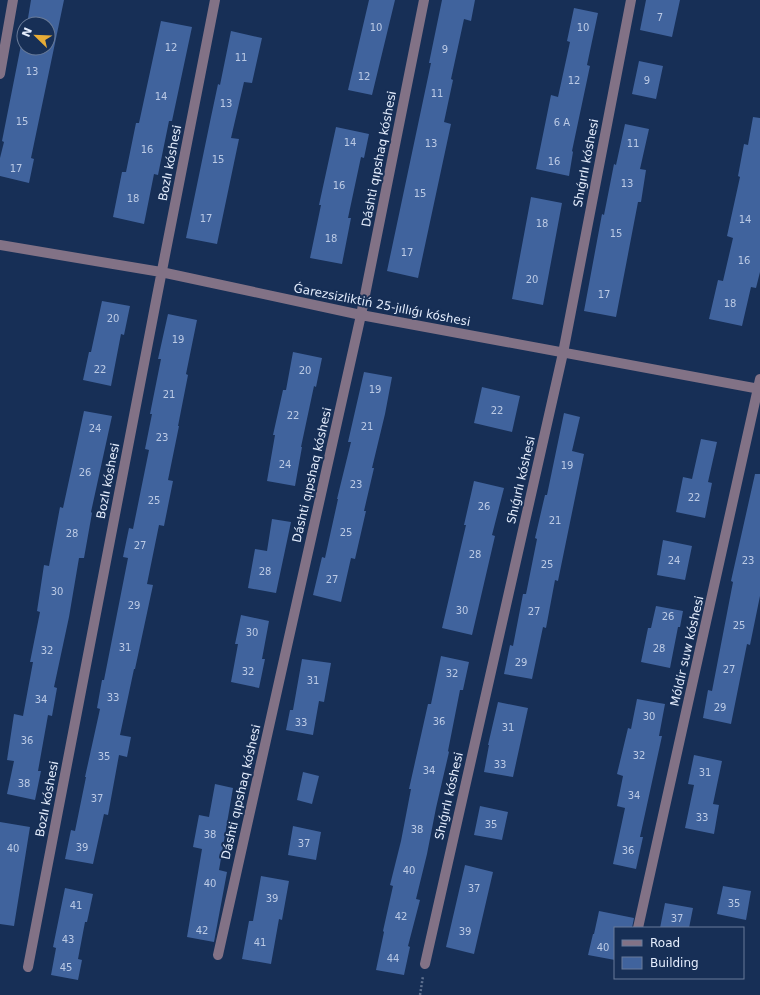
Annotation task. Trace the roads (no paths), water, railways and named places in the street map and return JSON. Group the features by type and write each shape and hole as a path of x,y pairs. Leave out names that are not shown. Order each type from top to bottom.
{"street":[{"path":"0,74 13,0"},
{"name":"Bozlı kóshesi","path":"28,967 161,272 215,0"},
{"name":"Dáshti qıpshaq kóshesi","path":"218,955 361,315 424,0"},
{"name":"Shıǵırlı kóshesi","path":"425,964 563,353 631,0"},
{"name":"Ǵarezsizliktiń 25-jıllıǵı kóshesi","path":"0,245 161,272 361,315 563,353 759,386"},
{"name":"Móldir suw kóshesi","path":"638,927 759,386"}]}
